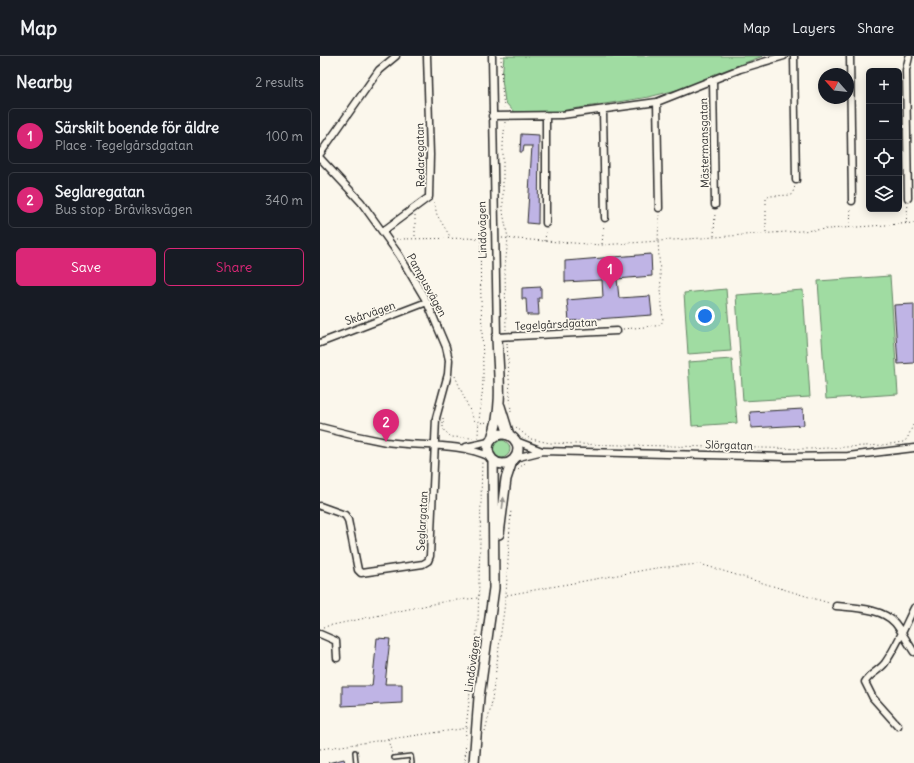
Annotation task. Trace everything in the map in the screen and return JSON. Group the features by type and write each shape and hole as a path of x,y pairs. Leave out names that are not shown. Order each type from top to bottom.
{"main road":[{"name":"Lindövägen","path":"501,337 499,403 501,422 513,438"},
{"path":"490,440 501,434 513,438 518,450 513,459 502,464 491,459 488,452 490,440 501,422"},
{"name":"Lindövägen","path":"491,459 495,570"},
{"name":"Lindövägen","path":"472,763 471,729 494,588 506,479 513,459"}],"street":[{"path":"320,154 379,70 396,56"},
{"name":"Redaregatan","path":"383,231 429,197 430,155 426,56"},
{"name":"Lindövägen","path":"492,56 494,238 501,337"},
{"name":"Mästermansgatan","path":"492,116 546,116 603,111 657,102 740,69 784,56"},
{"path":"794,56 796,180"},
{"path":"850,56 852,201"},
{"path":"908,198 906,70 910,57"},
{"name":"Mästermansgatan","path":"714,80 715,205"},
{"path":"657,102 659,208"},
{"path":"603,111 604,218"},
{"path":"546,116 546,223"},
{"name":"Pampusvägen","path":"320,158 361,202 383,231 427,302 446,347 448,366 436,418 435,446"},
{"name":"Skårvägen","path":"320,343 427,302"},
{"name":"Tegelgårsdgatan","path":"501,337 617,331"},
{"path":"320,426 386,442 477,448 490,440"},
{"name":"Slörgatan","path":"513,438 530,447 543,451"},
{"name":"Seglargatan","path":"320,506 345,515 348,520 358,570 361,573 423,564 428,561 430,556 433,525 435,446"},
{"path":"477,448 491,459"},
{"name":"Slörgatan","path":"513,459 543,451 786,457 848,456 914,448"},
{"path":"836,606 868,610 882,614 894,622 914,652"},
{"path":"898,726 873,698 865,682 868,677 877,672 885,662 914,608"},
{"path":"320,634 336,641 337,658"}],"lane":[{"path":"354,752 356,763"},
{"path":"394,758 411,756 412,763"}],"path":[{"path":"501,56 505,116 503,144 503,212 508,238 501,337 511,414"},
{"path":"766,233 766,198 770,196 792,195 796,180"},
{"path":"429,197 434,201 437,215 452,239"},
{"path":"906,223 908,198"},
{"path":"850,227 852,201"},
{"path":"714,237 715,205"},
{"path":"617,331 620,329 660,325 663,321 658,241 659,208"},
{"path":"413,210 415,214 415,239"},
{"path":"602,245 604,218"},
{"path":"545,242 546,223"},
{"path":"395,239 508,238 545,242 602,245 914,223"},
{"path":"472,763 471,729 479,598 482,467 481,459 477,457 478,423 482,406 483,377 481,238"},
{"path":"448,366 470,413 478,423"},
{"path":"478,423 512,421 523,435 530,439 550,443 762,448 840,447 903,442 907,439 914,423"},
{"path":"530,439 530,447"},
{"path":"515,473 526,462 529,454"},
{"path":"320,749 471,729 486,731 506,596 511,503"},
{"path":"506,596 656,568 700,564 836,606"},
{"path":"320,628 369,619 447,601 479,598"},
{"path":"388,740 394,758"}],"green space":[{"path":"504,56 763,56 715,74 688,87 649,97 560,111 514,112 505,102 502,79"},
{"path":"890,276 898,394 826,399 818,281"},
{"path":"726,289 731,351 688,354 684,293"},
{"path":"803,290 810,397 743,401 736,295"},
{"path":"732,359 737,423 692,426 688,362"},
{"path":"497,440 505,440 510,445 508,456 505,458 497,458 492,453 492,445"}],"building":[{"path":"521,134 539,135 538,224 527,223 532,146 524,146 523,152 520,152"},
{"path":"651,254 652,276 617,279 619,298 650,296 652,315 569,321 567,300 603,297 602,280 565,282 565,261"},
{"path":"541,287 541,298 538,298 539,315 527,315 526,299 522,299 522,288"},
{"path":"914,304 914,363 898,364 894,305"},
{"path":"803,409 804,425 751,428 750,412"},
{"path":"377,638 390,639 385,684 402,684 402,703 342,706 342,686 372,686"},
{"path":"344,759 345,763 328,763"}],"place":[{"name":"Särskilt boende för äldre","path":"610,289"},
{"name":"Seglaregatan","path":"386,442"}]}
